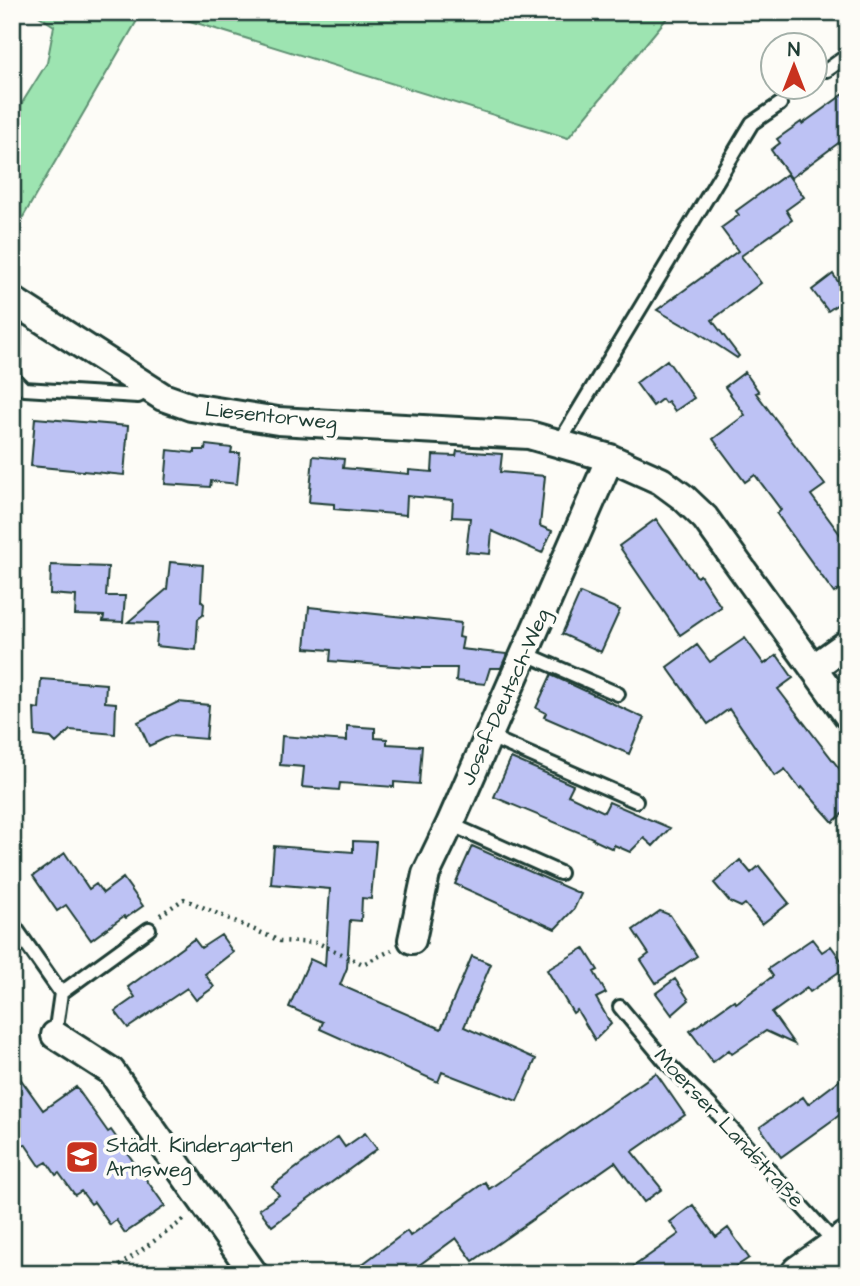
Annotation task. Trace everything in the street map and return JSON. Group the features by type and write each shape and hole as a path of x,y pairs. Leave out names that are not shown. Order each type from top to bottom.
{"main road":[{"name":"Moerser Landstraße","path":"800,1274 843,1244"}],"street":[{"name":"Liesentorweg","path":"18,304 163,397 191,407 278,421 529,435 610,458 661,481 705,517 848,716"},
{"name":"Josef-Deutsch-Weg","path":"412,940 426,874 610,458"},
{"path":"813,668 848,643"},
{"path":"55,1035 111,1071 254,1274"}],"lane":[{"path":"828,69 848,55"},
{"path":"559,443 752,123 780,104"},
{"path":"18,304 13,368 14,379 24,388 138,396 150,388"},
{"path":"524,653 618,694"},
{"path":"487,736 636,801"},
{"path":"450,824 561,873"},
{"path":"12,923 61,993 55,1035"},
{"path":"61,993 149,929"},
{"name":"Moerser Landstraße","path":"620,1007 665,1061 843,1244"}],"path":[{"path":"149,929 152,921 184,899 280,941 318,943 363,964 412,940"},
{"path":"108,1274 206,1204"}],"green space":[{"path":"33,12 142,12 12,236 12,119 47,63 54,26"},
{"path":"161,12 672,12 568,138"}],"building":[{"path":"848,91 848,136 791,178 771,150 780,143 777,139"},
{"path":"787,174 804,197 786,210 792,220 741,256 761,283 712,320 739,356 737,358 687,325 657,310 738,251 721,228 739,215 736,211"},
{"path":"833,274 848,297 828,311 812,290"},
{"path":"667,360 694,398 675,411 668,401 665,403 662,399 653,406 636,383"},
{"path":"745,372 759,392 756,393 825,485 811,495 848,545 848,583 834,593 777,514 781,510 755,475 745,482 713,439 745,415 725,387"},
{"path":"35,418 128,426 124,475 31,466"},
{"path":"206,445 232,448 231,453 240,453 237,484 211,481 210,487 165,484 168,450 195,453 195,450 205,450"},
{"path":"457,451 502,454 500,472 545,476 540,526 552,531 542,553 492,531 490,554 466,552 470,518 452,517 453,500 407,496 406,515 334,509 334,504 309,502 313,456 344,459 343,468 409,474 409,470 432,472 433,455 456,456"},
{"path":"656,519 697,577 700,575 721,607 680,635 619,546"},
{"path":"170,562 203,565 201,601 204,604 203,615 198,619 196,650 156,646 158,623 128,622 167,589"},
{"path":"51,565 108,567 106,596 125,596 123,622 103,621 104,616 75,615 76,596 50,594"},
{"path":"580,593 620,610 601,652 562,634"},
{"path":"309,607 461,623 461,649 507,654 501,668 490,668 485,684 456,681 457,668 330,661 331,650 305,648"},
{"path":"745,638 764,664 777,655 793,678 778,689 848,780 848,809 833,822 802,787 800,789 785,769 775,776 729,709 708,724 667,667 697,645 710,662"},
{"path":"551,675 644,718 629,754 544,717 546,713 536,708"},
{"path":"41,679 106,684 105,702 116,703 115,734 70,730 56,743 51,738 35,736 34,708 39,709"},
{"path":"178,702 209,705 206,739 170,736 149,746 138,722"},
{"path":"347,726 375,728 375,738 387,739 387,744 422,746 419,784 394,782 394,787 340,783 339,790 302,787 304,767 280,765 282,736 347,741"},
{"path":"511,758 573,785 568,795 604,812 609,802 670,828 653,846 644,838 630,852 614,845 613,849 494,797"},
{"path":"353,841 376,842 371,899 362,898 361,921 350,920 347,968 340,985 441,1029 472,956 491,964 464,1027 536,1059 517,1101 442,1072 438,1082 320,1029 323,1022 289,1007 310,959 325,966 330,889 271,884 274,846 353,852"},
{"path":"472,846 581,894 574,909 555,929 455,884"},
{"path":"65,853 89,889 96,884 103,893 123,878 143,906 91,940 66,905 57,911 33,876"},
{"path":"740,860 751,873 759,866 789,903 762,924 745,904 741,907 730,902 714,883"},
{"path":"660,911 670,915 697,956 656,983 641,960 649,954 633,930"},
{"path":"221,935 233,952 205,974 214,987 196,1000 187,988 128,1028 115,1011 135,997 128,987 194,939 201,948"},
{"path":"812,939 822,952 831,946 846,967 810,992 807,988 772,1013 794,1044 766,1031 732,1054 729,1050 713,1062 690,1031 773,976 768,969"},
{"path":"584,948 598,970 594,972 606,993 596,998 611,1024 595,1040 577,1010 573,1013 547,970"},
{"path":"675,979 689,1000 672,1015 656,993"},
{"name":"Städt. Kindergarten Arnsweg","path":"12,1067 43,1110 76,1087 108,1132 111,1130 165,1206 125,1233 116,1220 110,1225 94,1202 91,1204 81,1191 75,1195 47,1162 40,1166 25,1144 12,1152"},
{"path":"656,1073 685,1115 632,1152 662,1189 644,1202 615,1162 473,1261 456,1238 407,1274 349,1274 407,1231 410,1236 485,1182 489,1189"},
{"path":"848,1074 848,1109 781,1157 760,1127 803,1097 808,1104"},
{"path":"365,1133 377,1149 272,1226 259,1209 279,1195 272,1186 338,1137 345,1147"},
{"path":"693,1205 716,1237 728,1228 749,1258 725,1274 623,1274 679,1234 670,1222"}],"place":[{"name":"Städt. Kindergarten Arnsweg","path":"82,1157"}]}
